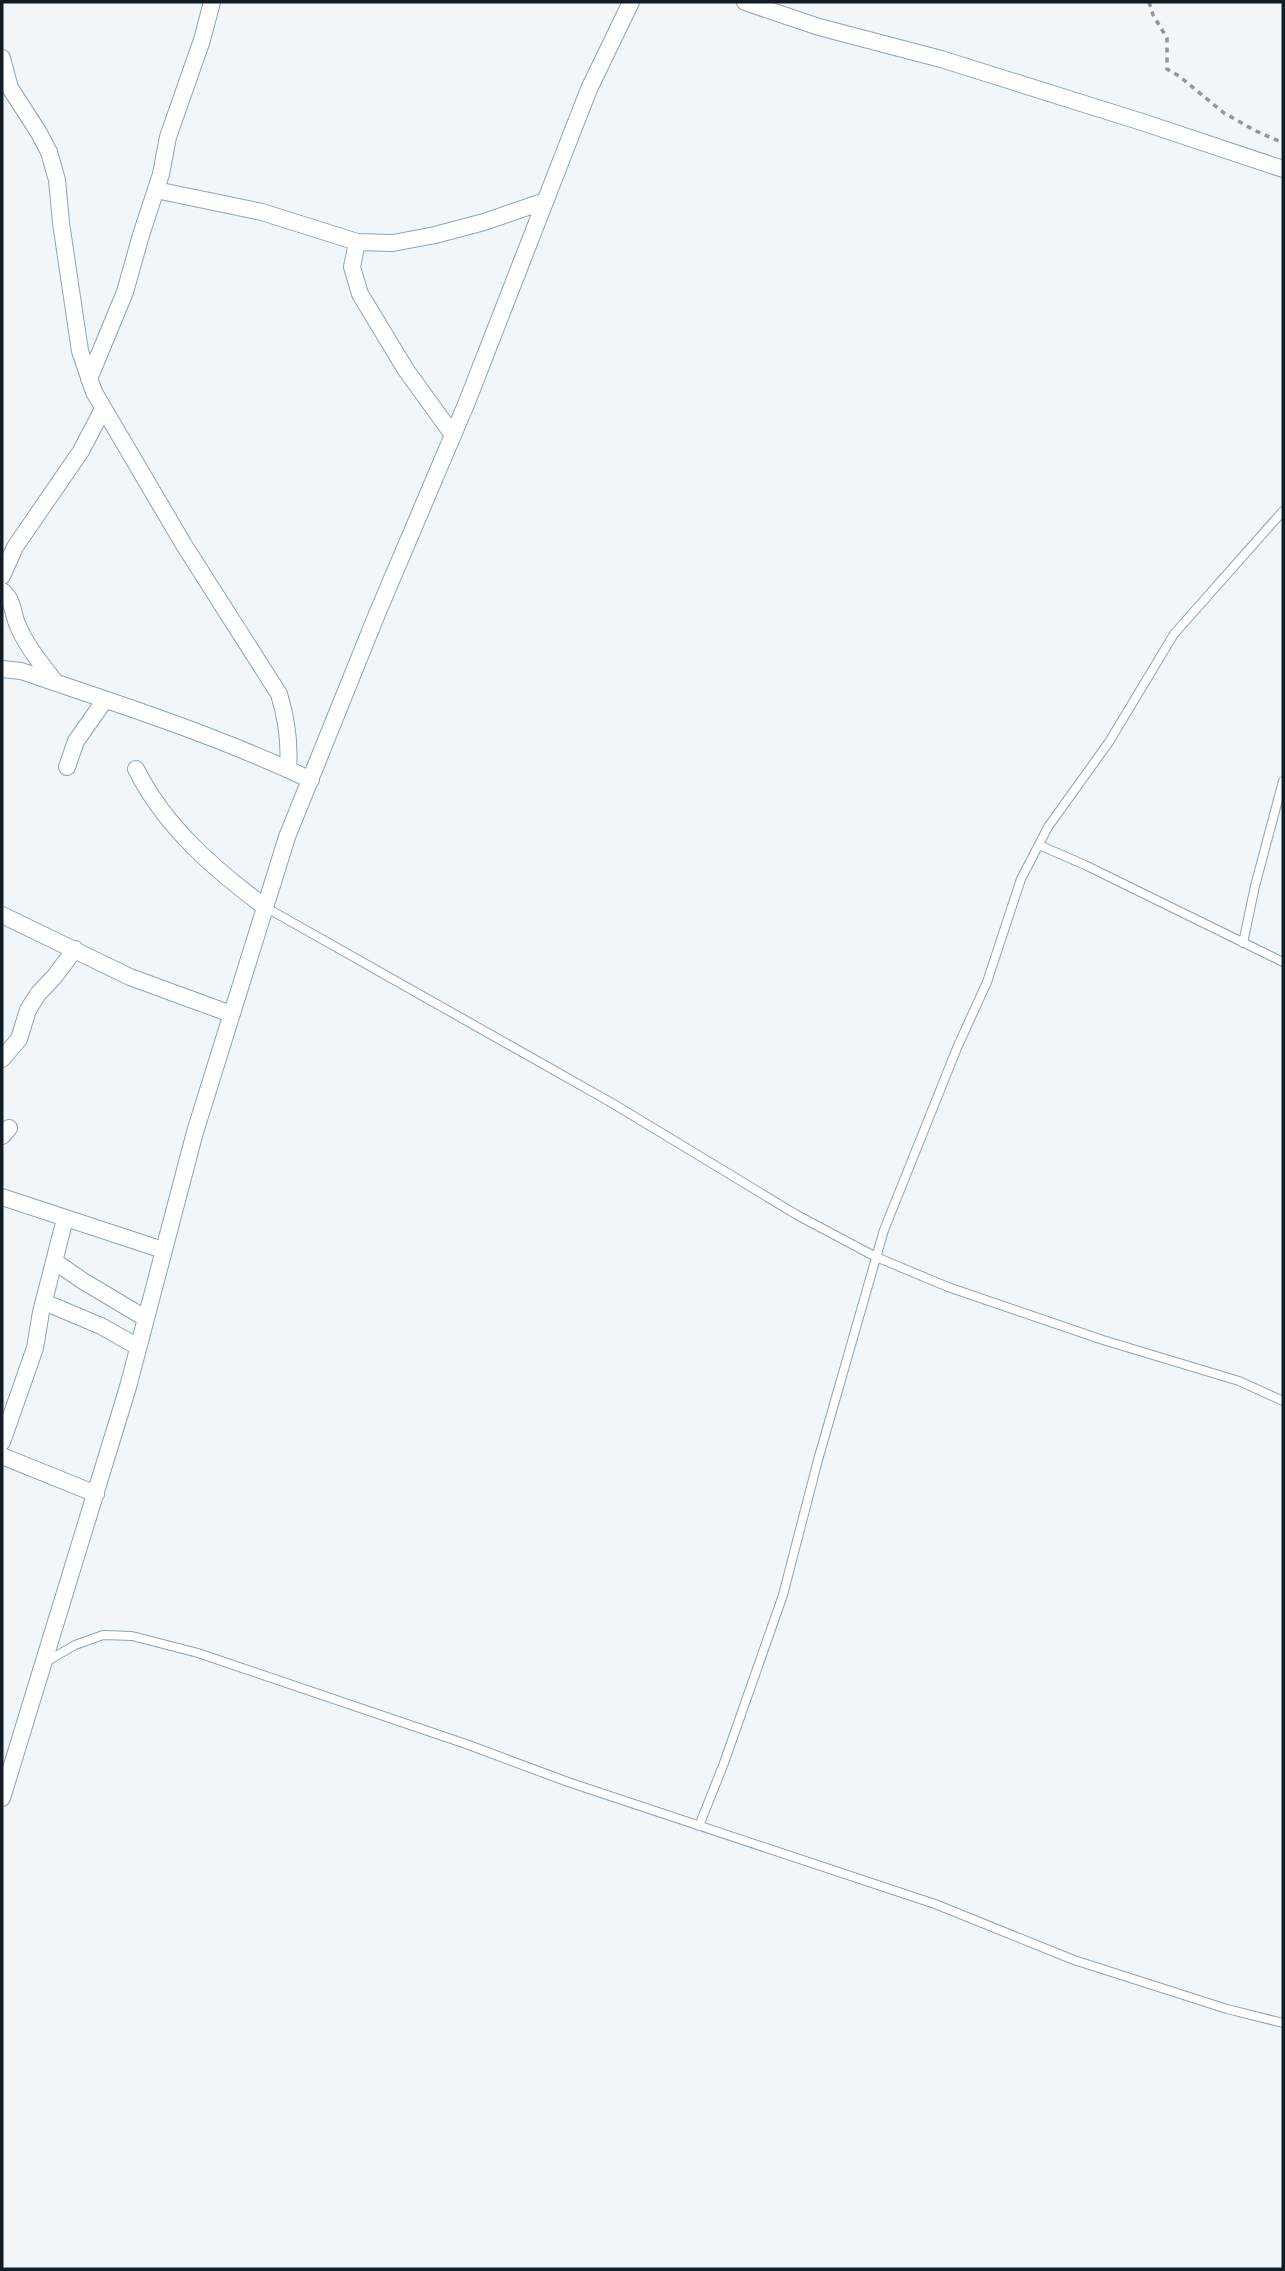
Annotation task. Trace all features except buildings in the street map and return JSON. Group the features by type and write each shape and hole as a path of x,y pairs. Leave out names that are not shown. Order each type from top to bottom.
{"street":[{"path":"89,379 125,292 156,190 168,137 202,40 212,2"},
{"path":"2,1798 96,1494 195,1132 287,837 453,435 589,89 631,2"},
{"path":"745,2 819,27 941,59 1283,169"},
{"path":"2,58 10,88 49,152 57,180 62,235 80,351 89,379 103,409 184,545 279,694 286,717 290,748 288,769"},
{"path":"156,190 262,212 357,242 393,243 435,235 545,201"},
{"path":"357,242 352,267 360,294 406,370 453,435"},
{"path":"2,576 15,547 81,450 103,409"},
{"path":"2,591 10,599 17,625 56,683"},
{"path":"2,669 21,671 248,751 311,780"},
{"path":"67,767 76,741 105,700"},
{"path":"136,769 158,808 198,851 265,906"},
{"path":"2,915 130,977 231,1014"},
{"path":"2,1059 19,1039 28,1010 38,994 75,949"},
{"path":"2,1198 163,1250"},
{"path":"2,1442 35,1348 65,1219"},
{"path":"54,1261 145,1318"},
{"path":"44,1301 102,1326 138,1347"},
{"path":"2,1456 96,1494"}],"lane":[{"path":"699,1826 783,1595 884,1230 957,1048 987,982 1021,879 1048,827 1109,742 1174,634 1283,511"},
{"path":"1243,943 1283,781"},
{"path":"1039,845 1283,962"},
{"path":"265,906 612,1102 797,1215 876,1257 948,1287 1104,1340 1239,1381 1283,1401"},
{"path":"41,1665 75,1646 103,1635 132,1636 198,1653 466,1744 568,1783 935,1903 1074,1960 1227,2009 1283,2023"}],"path":[{"path":"1149,2 1153,15 1167,38 1167,69 1224,113 1283,143"}]}
